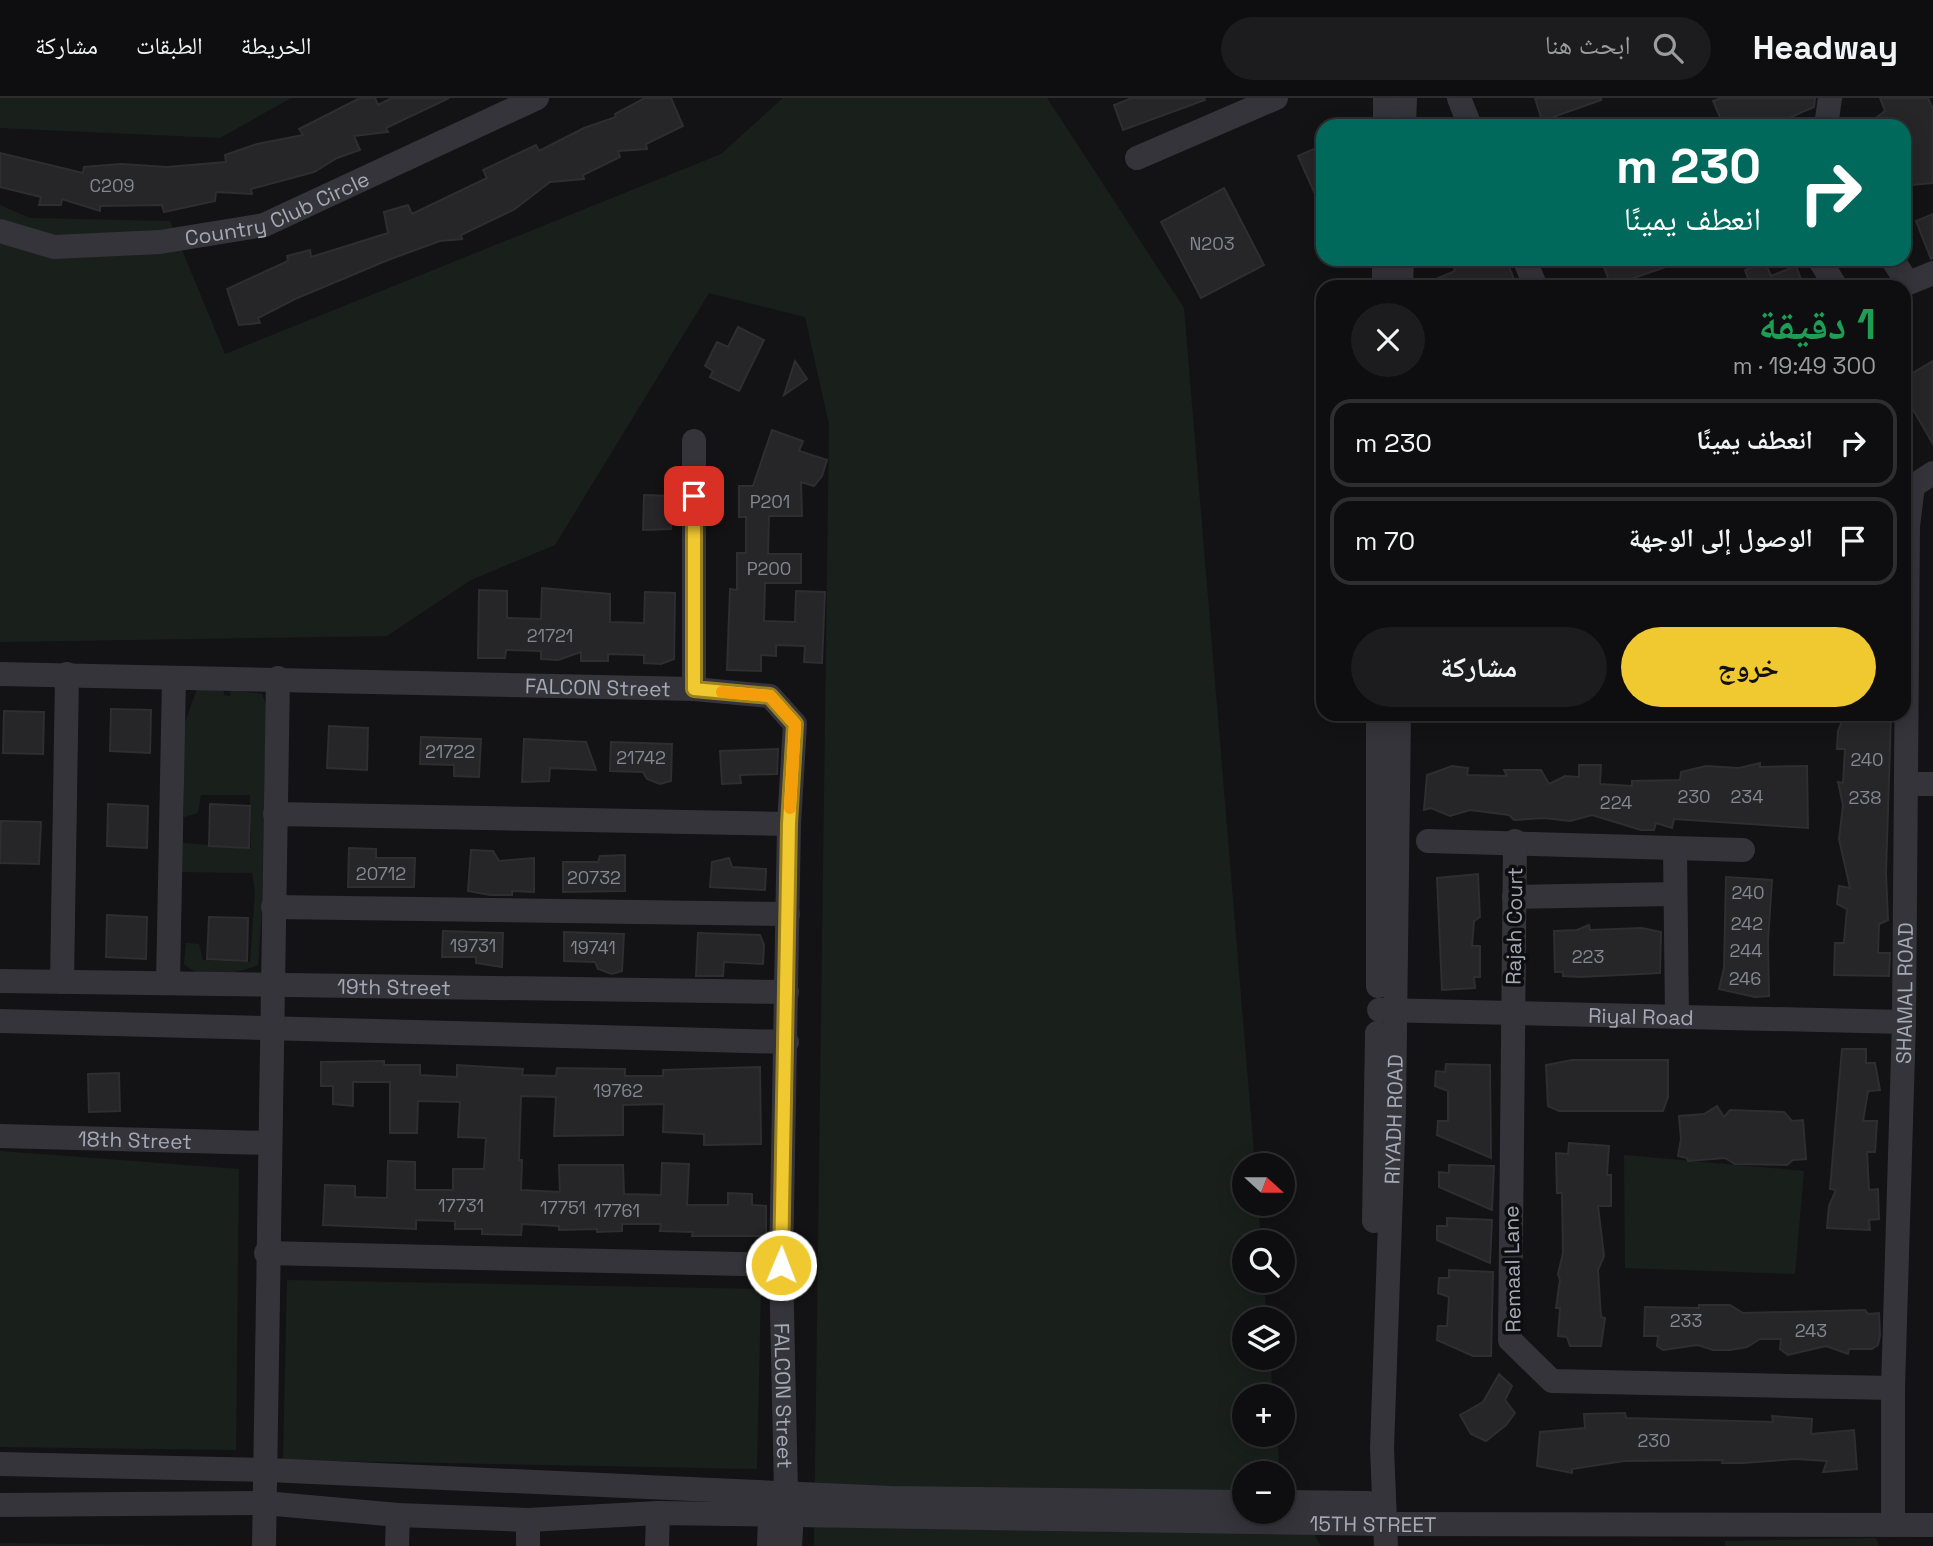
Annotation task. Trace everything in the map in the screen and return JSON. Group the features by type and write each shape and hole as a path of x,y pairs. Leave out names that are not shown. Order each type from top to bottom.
{"street":[{"name":"Country Club Circle","path":"0,231 54,247 160,242 264,225 537,98"},
{"path":"1137,158 1276,98"},
{"path":"1385,98 1385,119"},
{"path":"1404,119 1405,98"},
{"path":"1459,98 1467,119"},
{"path":"1827,119 1830,98"},
{"path":"1911,282 1933,273"},
{"path":"694,440 694,689"},
{"name":"SHAMAL ROAD","path":"1911,502 1913,486 1933,472"},
{"name":"FALCON Street","path":"0,674 694,689 770,696 795,724 789,824 781,1265 782,1507"},
{"path":"62,982 67,674"},
{"path":"168,983 174,678"},
{"path":"264,1546 267,1470 266,1253 278,678"},
{"name":"RIYADH ROAD","path":"1378,721 1386,1010"},
{"name":"RIYADH ROAD","path":"1376,1528 1386,1010 1399,721"},
{"name":"SHAMAL ROAD","path":"1893,1525 1893,1388 1903,1021 1906,721"},
{"path":"1906,784 1933,784"},
{"path":"275,814 789,824"},
{"name":"Rajah Court","path":"1429,841 1515,841 1743,850"},
{"name":"Rajah Court","path":"1513,1011 1515,841"},
{"path":"1675,849 1676,1017"},
{"path":"1514,897 1675,894"},
{"path":"273,907 788,914"},
{"name":"19th Street","path":"0,981 787,992"},
{"name":"Riyal Road","path":"1386,1010 1903,1021"},
{"name":"Remaal Lane","path":"1513,1011 1510,1340 1552,1381 1893,1388"},
{"path":"0,1021 787,1042"},
{"name":"18th Street","path":"0,1136 269,1143"},
{"path":"266,1253 781,1265"},
{"path":"0,1464 267,1470 782,1507"},
{"path":"0,1505 264,1503 398,1516 528,1520 782,1507 891,1497 1232,1502"},
{"path":"1295,1505 1376,1528"},
{"path":"769,1546 782,1507"},
{"path":"782,1507 790,1546"},
{"name":"15TH STREET","path":"782,1507 1376,1528 1933,1525"},
{"path":"657,1546 658,1513"},
{"path":"397,1546 398,1516"},
{"path":"527,1546 528,1520"}],"shaded area":[{"path":"0,98 291,98 220,138 0,128"},
{"path":"783,98 1047,98 1184,308 1254,1153 1232,1153 1232,1216 1259,1216 1260,1230 1232,1230 1232,1293 1265,1293 1266,1307 1232,1307 1232,1370 1271,1370 1272,1384 1232,1384 1232,1447 1278,1447 1279,1461 1232,1461 1232,1524 1295,1524 1295,1502 1321,1546 814,1546 829,424 805,317 709,293 555,545 471,580 387,636 0,642 0,205 30,218 170,221 225,354 721,154"},
{"path":"223,688 224,695 230,696 231,690 262,694 266,705 262,909 258,965 230,973 210,974 192,970 184,964 186,943 199,944 203,960 250,962 255,891 252,873 181,872 182,843 251,848 250,795 201,795 198,813 184,817 184,725 197,689"},
{"path":"0,1151 239,1169 236,1450 0,1447"},
{"path":"1624,1155 1804,1171 1795,1274 1625,1268"},
{"path":"287,1280 761,1289 757,1469 283,1460"},
{"path":"1876,1538 1879,1546 1725,1546 1725,1541"},
{"path":"0,1543 220,1546 0,1546"}],"building":[{"path":"360,98 375,98 378,105 392,98 449,98 386,128 388,132 354,136 360,150 337,158 314,172 251,189 252,194 216,192 215,201 164,212 162,205 100,206 100,211 62,199 61,205 39,205 41,197 0,187 0,153 83,173 84,167 121,164 167,167 226,162 225,155 257,144 303,135 299,129"},
{"path":"645,98 671,98 683,126 646,144 647,149 618,151 620,157 583,175 584,179 550,182 515,209 461,235 462,239 440,241 388,260 295,299 258,318 260,323 239,325 227,289 288,261 287,256 310,250 311,257 388,233 384,212 408,205 412,214 487,178 483,170 536,145 539,151 584,128 616,117 615,114"},
{"path":"1132,98 1205,100 1123,130 1114,105"},
{"path":"1535,98 1601,98 1548,119 1541,119"},
{"path":"1721,98 1815,98 1814,107 1786,119 1721,119 1713,101"},
{"path":"1880,98 1928,98 1933,109 1933,183 1912,185 1911,119 1874,119 1885,111"},
{"path":"1316,148 1316,196 1298,156"},
{"name":"N203","path":"1224,188 1264,265 1201,298 1161,222"},
{"path":"1933,214 1933,258 1931,259 1916,221"},
{"path":"1453,266 1509,266 1514,280 1434,280 1455,271"},
{"path":"1604,266 1669,266 1628,280 1609,280"},
{"path":"1755,266 1767,266 1771,276 1796,266 1801,280 1749,280 1745,270"},
{"path":"738,327 764,340 739,391 710,377 713,371 705,366 717,342 728,347"},
{"path":"795,361 807,379 784,395"},
{"path":"1933,361 1933,444 1911,406 1911,374"},
{"path":"772,430 803,441 799,451 827,460 822,476 814,486 801,482 802,516 769,516 768,554 801,554 801,583 765,583 764,621 795,622 796,591 825,592 822,663 804,662 805,646 776,645 776,656 761,655 761,671 727,670 730,589 737,590 737,553 746,553 746,517 739,517 739,486 753,486"},
{"path":"644,495 672,496 671,529 643,530"},
{"path":"542,588 610,594 610,622 644,623 645,592 675,593 674,659 661,664 644,663 644,655 608,654 608,661 581,661 581,652 558,660 541,659 541,651 506,650 505,658 478,658 479,590 507,591 507,618 541,619"},
{"path":"111,709 151,710 150,753 110,751"},
{"path":"4,711 44,712 43,754 3,753"},
{"path":"1842,721 1891,721 1886,873 1888,920 1879,924 1878,953 1890,953 1889,976 1834,975 1835,943 1844,943 1847,909 1837,904 1839,886 1850,888 1839,839 1843,805 1838,782 1843,783 1845,749 1837,749 1838,731"},
{"path":"329,726 368,728 367,770 327,768"},
{"path":"421,737 481,739 479,777 454,776 454,765 420,764"},
{"path":"524,739 586,742 596,770 550,768 549,781 522,782"},
{"path":"611,742 672,744 671,781 660,784 647,779 643,772 610,771"},
{"path":"778,749 777,774 740,775 741,783 722,784 720,751"},
{"path":"1760,763 1760,767 1807,766 1808,828 1674,819 1672,828 1656,823 1654,830 1641,830 1592,815 1570,821 1544,818 1514,820 1509,815 1470,810 1450,816 1431,808 1424,810 1427,775 1452,766 1468,768 1467,775 1507,776 1504,770 1541,770 1549,784 1565,776 1579,777 1579,765 1601,765 1600,784 1632,786 1632,781 1680,780 1681,772 1706,766 1739,768"},
{"path":"108,804 148,806 147,848 107,846"},
{"path":"210,804 250,806 249,848 209,846"},
{"path":"1,821 41,822 39,864 0,863"},
{"path":"349,848 376,849 376,858 415,858 414,887 348,887"},
{"path":"471,850 493,851 499,861 534,858 534,892 512,891 512,895 490,895 468,891"},
{"path":"625,855 625,891 563,892 563,862 598,862 600,856"},
{"path":"729,858 732,867 766,869 765,890 710,887 712,862"},
{"path":"1478,874 1480,917 1474,921 1472,946 1480,946 1480,977 1474,977 1475,988 1442,990 1437,878"},
{"path":"1726,877 1772,880 1768,941 1769,996 1755,997 1719,989 1724,968"},
{"path":"107,915 147,917 146,959 106,957"},
{"path":"209,917 248,918 247,961 207,959"},
{"path":"1589,925 1590,930 1642,928 1661,932 1660,973 1580,977 1563,976 1563,972 1555,972 1554,931 1577,930"},
{"path":"443,931 503,933 502,967 476,963 476,957 442,957"},
{"path":"564,932 624,934 622,971 612,974 598,969 595,962 564,961"},
{"path":"698,933 760,935 764,945 763,964 724,962 723,976 696,976"},
{"path":"1842,1049 1866,1049 1866,1063 1875,1063 1880,1090 1868,1091 1863,1121 1877,1121 1875,1152 1867,1152 1869,1190 1878,1189 1879,1219 1869,1220 1870,1230 1827,1228 1829,1206 1836,1190 1830,1189"},
{"path":"1572,1060 1668,1060 1668,1097 1663,1111 1559,1111 1548,1106 1546,1065"},
{"path":"384,1061 384,1065 420,1065 420,1075 457,1077 457,1065 523,1069 522,1075 556,1076 557,1068 625,1069 625,1076 663,1076 663,1070 760,1067 761,1144 704,1145 704,1134 663,1132 664,1104 623,1105 623,1135 554,1136 556,1097 521,1096 519,1160 522,1160 521,1190 560,1192 559,1165 623,1165 624,1194 661,1195 662,1163 689,1164 687,1205 728,1205 728,1193 752,1194 752,1205 766,1206 766,1236 692,1236 693,1232 660,1231 661,1224 622,1224 622,1231 597,1232 597,1229 559,1230 559,1226 522,1224 521,1235 482,1234 482,1229 455,1229 455,1221 416,1220 416,1229 323,1225 325,1185 355,1186 355,1197 387,1198 388,1161 415,1162 415,1190 453,1190 453,1169 484,1169 486,1138 458,1137 460,1102 418,1101 417,1133 390,1133 390,1082 353,1082 353,1106 333,1104 333,1086 321,1086 321,1062"},
{"path":"1446,1064 1490,1065 1491,1158 1437,1135 1438,1121 1448,1121 1448,1091 1435,1086 1436,1071 1445,1072"},
{"path":"119,1073 120,1111 89,1112 88,1074"},
{"path":"1717,1106 1724,1117 1730,1110 1784,1112 1792,1121 1803,1120 1806,1159 1793,1160 1787,1165 1735,1164 1725,1158 1688,1161 1687,1158 1678,1156 1681,1139 1679,1116 1704,1114"},
{"path":"1569,1143 1609,1146 1607,1175 1611,1175 1611,1206 1598,1206 1604,1256 1598,1270 1601,1317 1605,1318 1601,1346 1570,1346 1567,1337 1558,1336 1558,1274 1563,1253 1562,1193 1557,1193 1556,1153 1568,1154"},
{"path":"1449,1165 1494,1166 1492,1210 1439,1187 1439,1172 1449,1173"},
{"path":"1447,1218 1492,1220 1490,1263 1437,1240 1437,1226 1447,1226"},
{"path":"1449,1270 1493,1272 1491,1356 1473,1356 1437,1340 1438,1326 1447,1326 1449,1297 1438,1293 1439,1278 1449,1278"},
{"path":"1699,1305 1730,1305 1743,1313 1865,1310 1868,1314 1879,1313 1880,1335 1878,1345 1872,1349 1849,1349 1848,1354 1826,1346 1788,1355 1780,1349 1781,1339 1760,1339 1747,1347 1730,1350 1713,1350 1698,1345 1663,1350 1657,1346 1658,1336 1644,1336 1645,1307 1699,1308"},
{"path":"1499,1374 1512,1386 1505,1400 1515,1413 1506,1425 1486,1441 1471,1434 1460,1415 1483,1402"},
{"path":"1625,1413 1626,1418 1773,1422 1772,1416 1812,1419 1811,1434 1854,1430 1857,1469 1823,1472 1827,1461 1796,1459 1743,1463 1722,1463 1723,1460 1624,1461 1572,1469 1572,1473 1537,1466 1540,1432 1585,1428 1584,1414"}],"slow traffic":[{"path":"722,692 770,696 795,724 790,808"}],"route":[{"path":"694,496 694,689 770,696 795,724 789,824 781,1265"}]}
